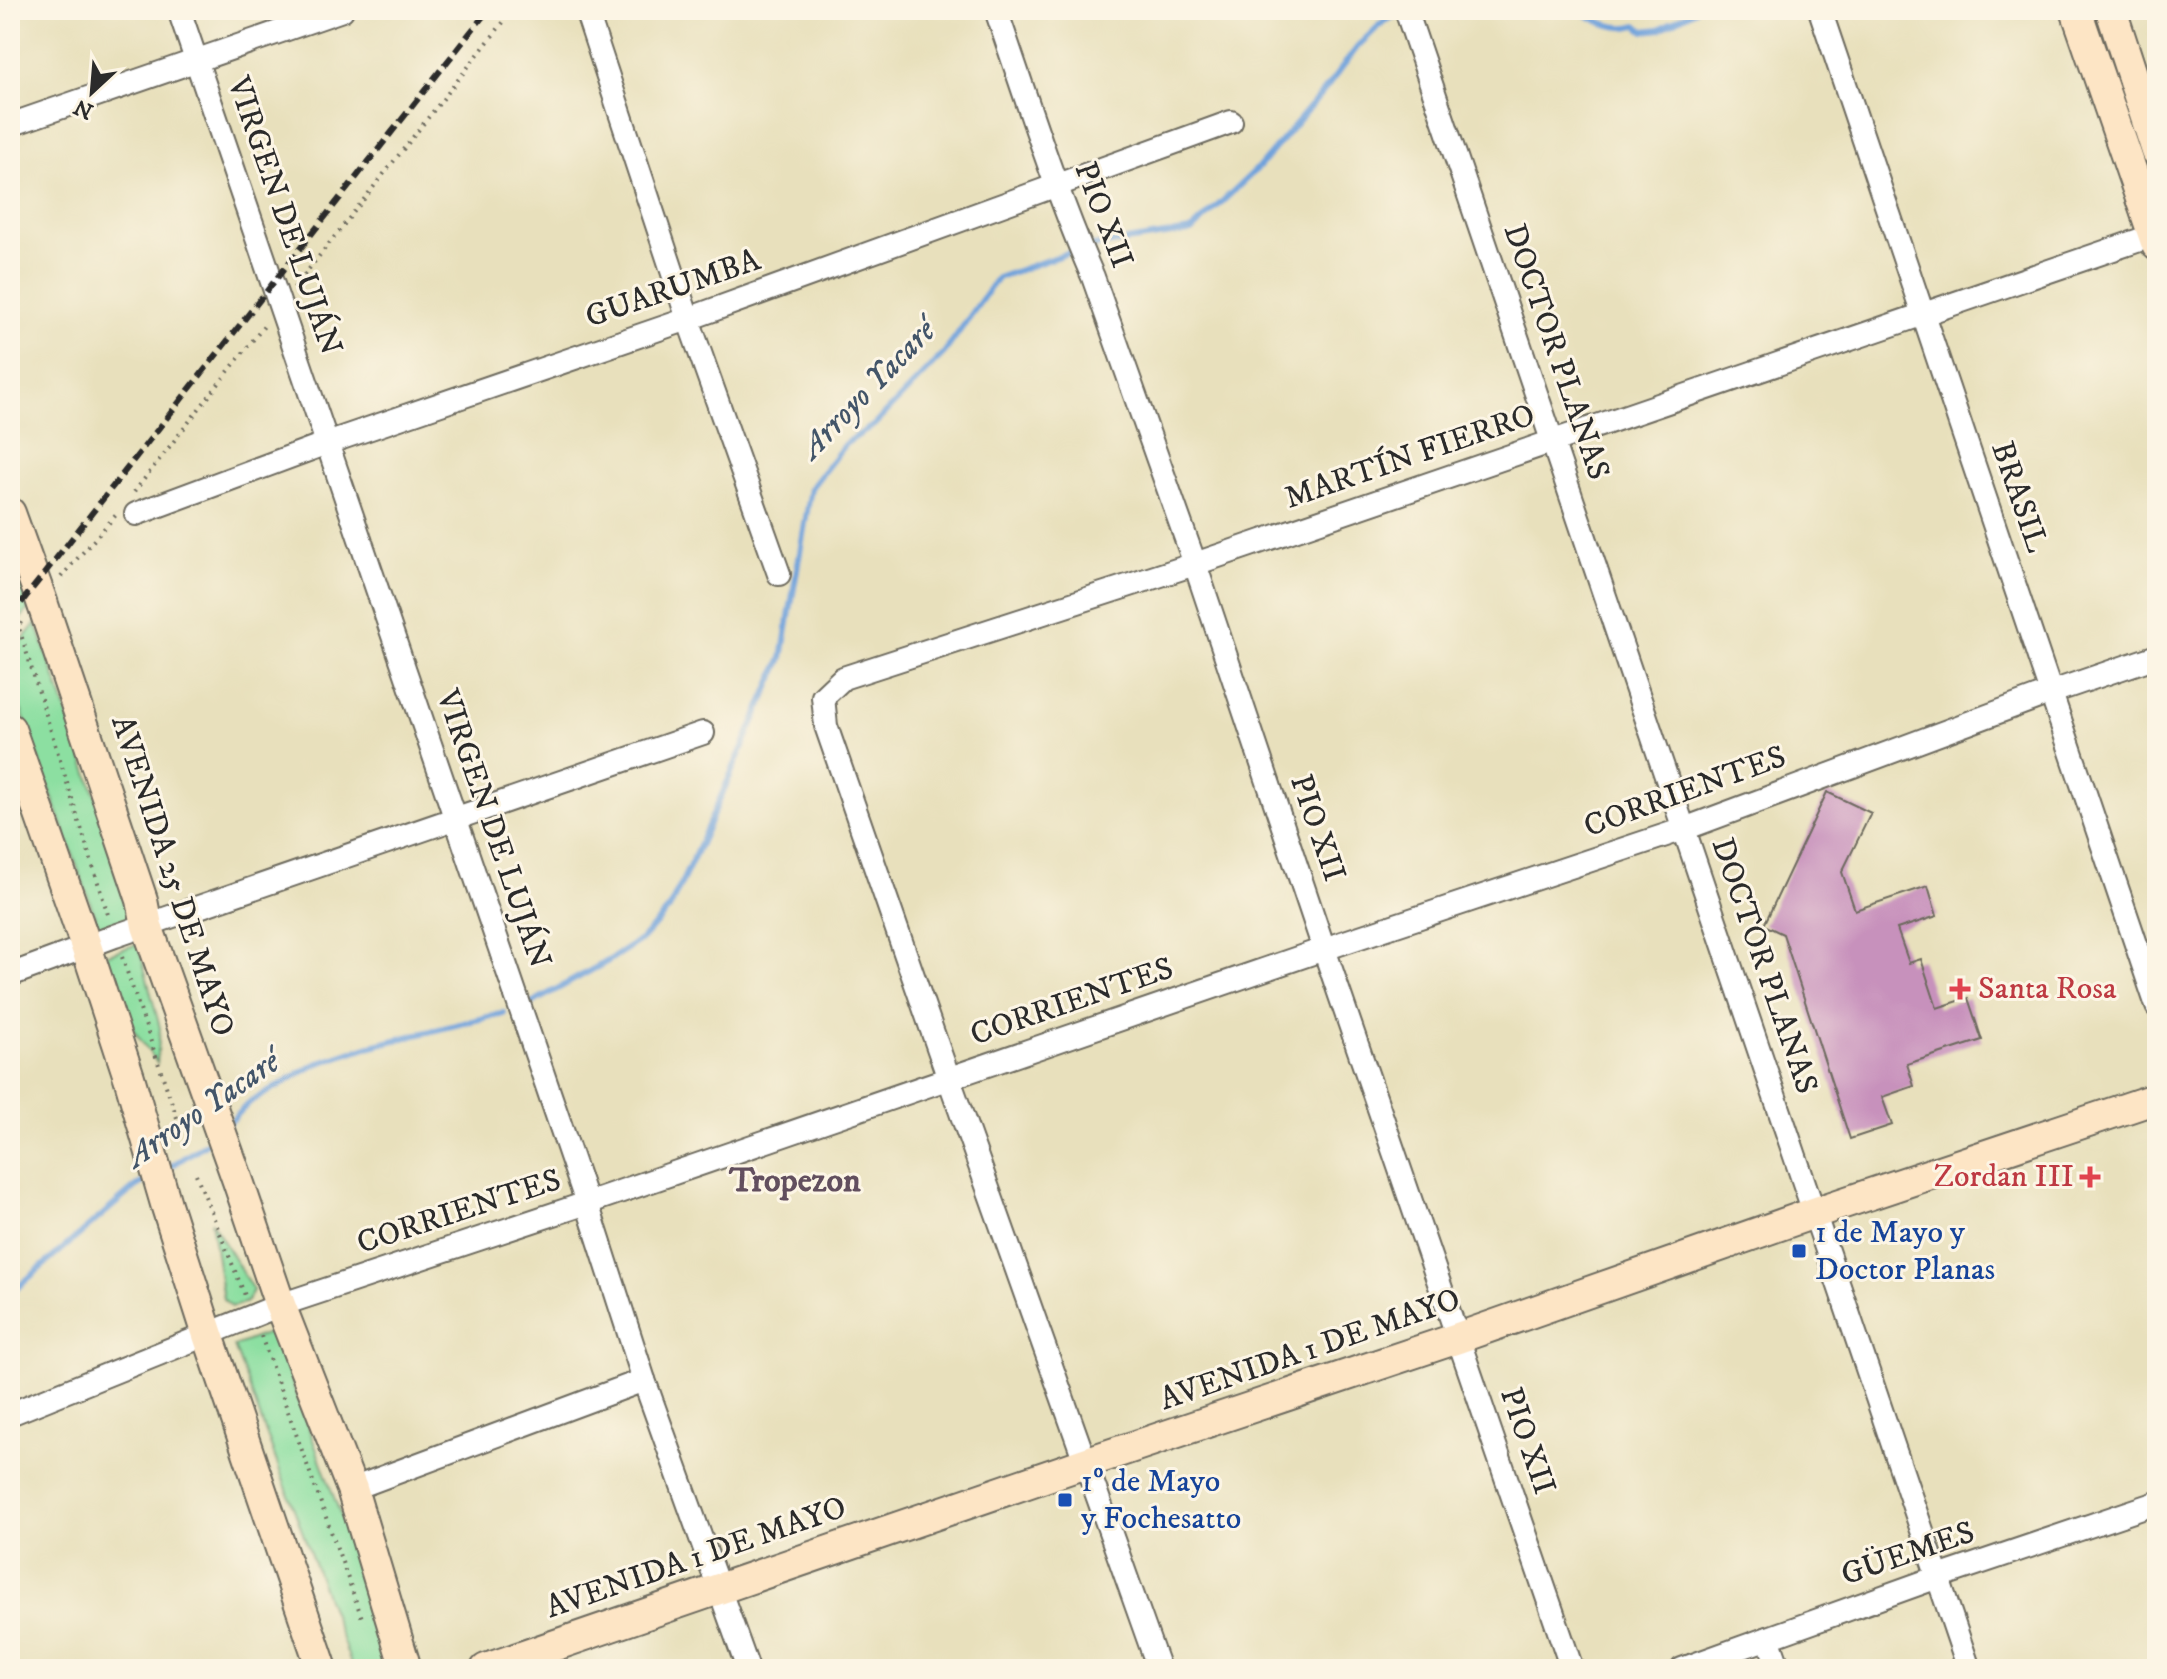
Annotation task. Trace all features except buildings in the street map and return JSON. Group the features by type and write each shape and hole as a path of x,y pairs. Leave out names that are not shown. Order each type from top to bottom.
{"main road":[{"path":"2076,10 2156,238"},
{"path":"2111,10 2157,151"},
{"name":"AVENIDA 25 DE MAYO","path":"10,513 16,548 36,584 137,885 147,926 238,1181 266,1311 352,1489 406,1669"},
{"path":"10,729 86,946 208,1335 322,1669"},
{"name":"AVENIDA 1 DE MAYO","path":"486,1669 2157,1098"}],"street":[{"name":"VIRGEN DE LUJÁN","path":"179,10 587,1203 644,1380 748,1669"},
{"path":"10,125 342,10"},
{"name":"PIO XII","path":"996,10 1056,186 1093,277 1195,564 1572,1669"},
{"name":"BRASIL","path":"1820,10 2157,1006"},
{"path":"588,14 688,319 779,574"},
{"name":"DOCTOR PLANAS","path":"1408,17 1969,1669"},
{"name":"GUARUMBA","path":"136,514 327,443 688,319 1231,122"},
{"name":"MARTÍN FIERRO","path":"949,1079 826,726 823,697 843,678 1195,564 2156,238"},
{"name":"CORRIENTES","path":"10,1414 266,1311 1684,829 2157,656"},
{"path":"10,975 703,733"},
{"path":"949,1079 1159,1669"},
{"path":"352,1489 644,1380"},
{"name":"GÜEMES","path":"1682,1669 2157,1503"},
{"path":"1768,1638 1779,1669"}],"path":[{"path":"10,599 115,936 177,1118"},
{"path":"196,1174 266,1311 273,1365 364,1626"}],"green space":[{"path":"2088,10 2099,10 2157,180 2157,199"},
{"path":"22,578 37,599 10,631 10,581"},
{"path":"36,623 139,921 101,933 10,679 10,655"},
{"path":"138,944 160,1028 157,1063 128,1022 102,956"},
{"path":"211,1221 253,1290 247,1302 232,1307 223,1299"},
{"path":"273,1331 397,1669 353,1669 234,1346"}],"waterway":[{"name":"Arroyo Yacaré","path":"1578,10 1606,24 1621,27 1637,25 1644,31 1660,29 1695,10"},
{"name":"Arroyo Yacaré","path":"1087,247 1191,231 1260,166 1359,45 1384,21 1404,12"},
{"name":"Arroyo Yacaré","path":"530,1004 642,939 669,909 782,658 811,488 845,444 874,425 944,353 997,278 1076,250"},
{"name":"Arroyo Yacaré","path":"226,1126 250,1102 316,1064 367,1047 504,1013"},
{"name":"Arroyo Yacaré","path":"165,1170 213,1139"},
{"name":"Arroyo Yacaré","path":"10,1294 148,1179"}],"railway":[{"path":"10,617 488,10"}],"place":[{"name":"Santa Rosa","path":"1960,989"},
{"name":"Zordan III","path":"2090,1177"},
{"name":"1 de Mayo y Doctor Planas","path":"1799,1251"},
{"name":"1º de Mayo y Fochesatto","path":"1065,1500"}],"district":[{"name":"Tropezon","path":"795,1181"}]}
